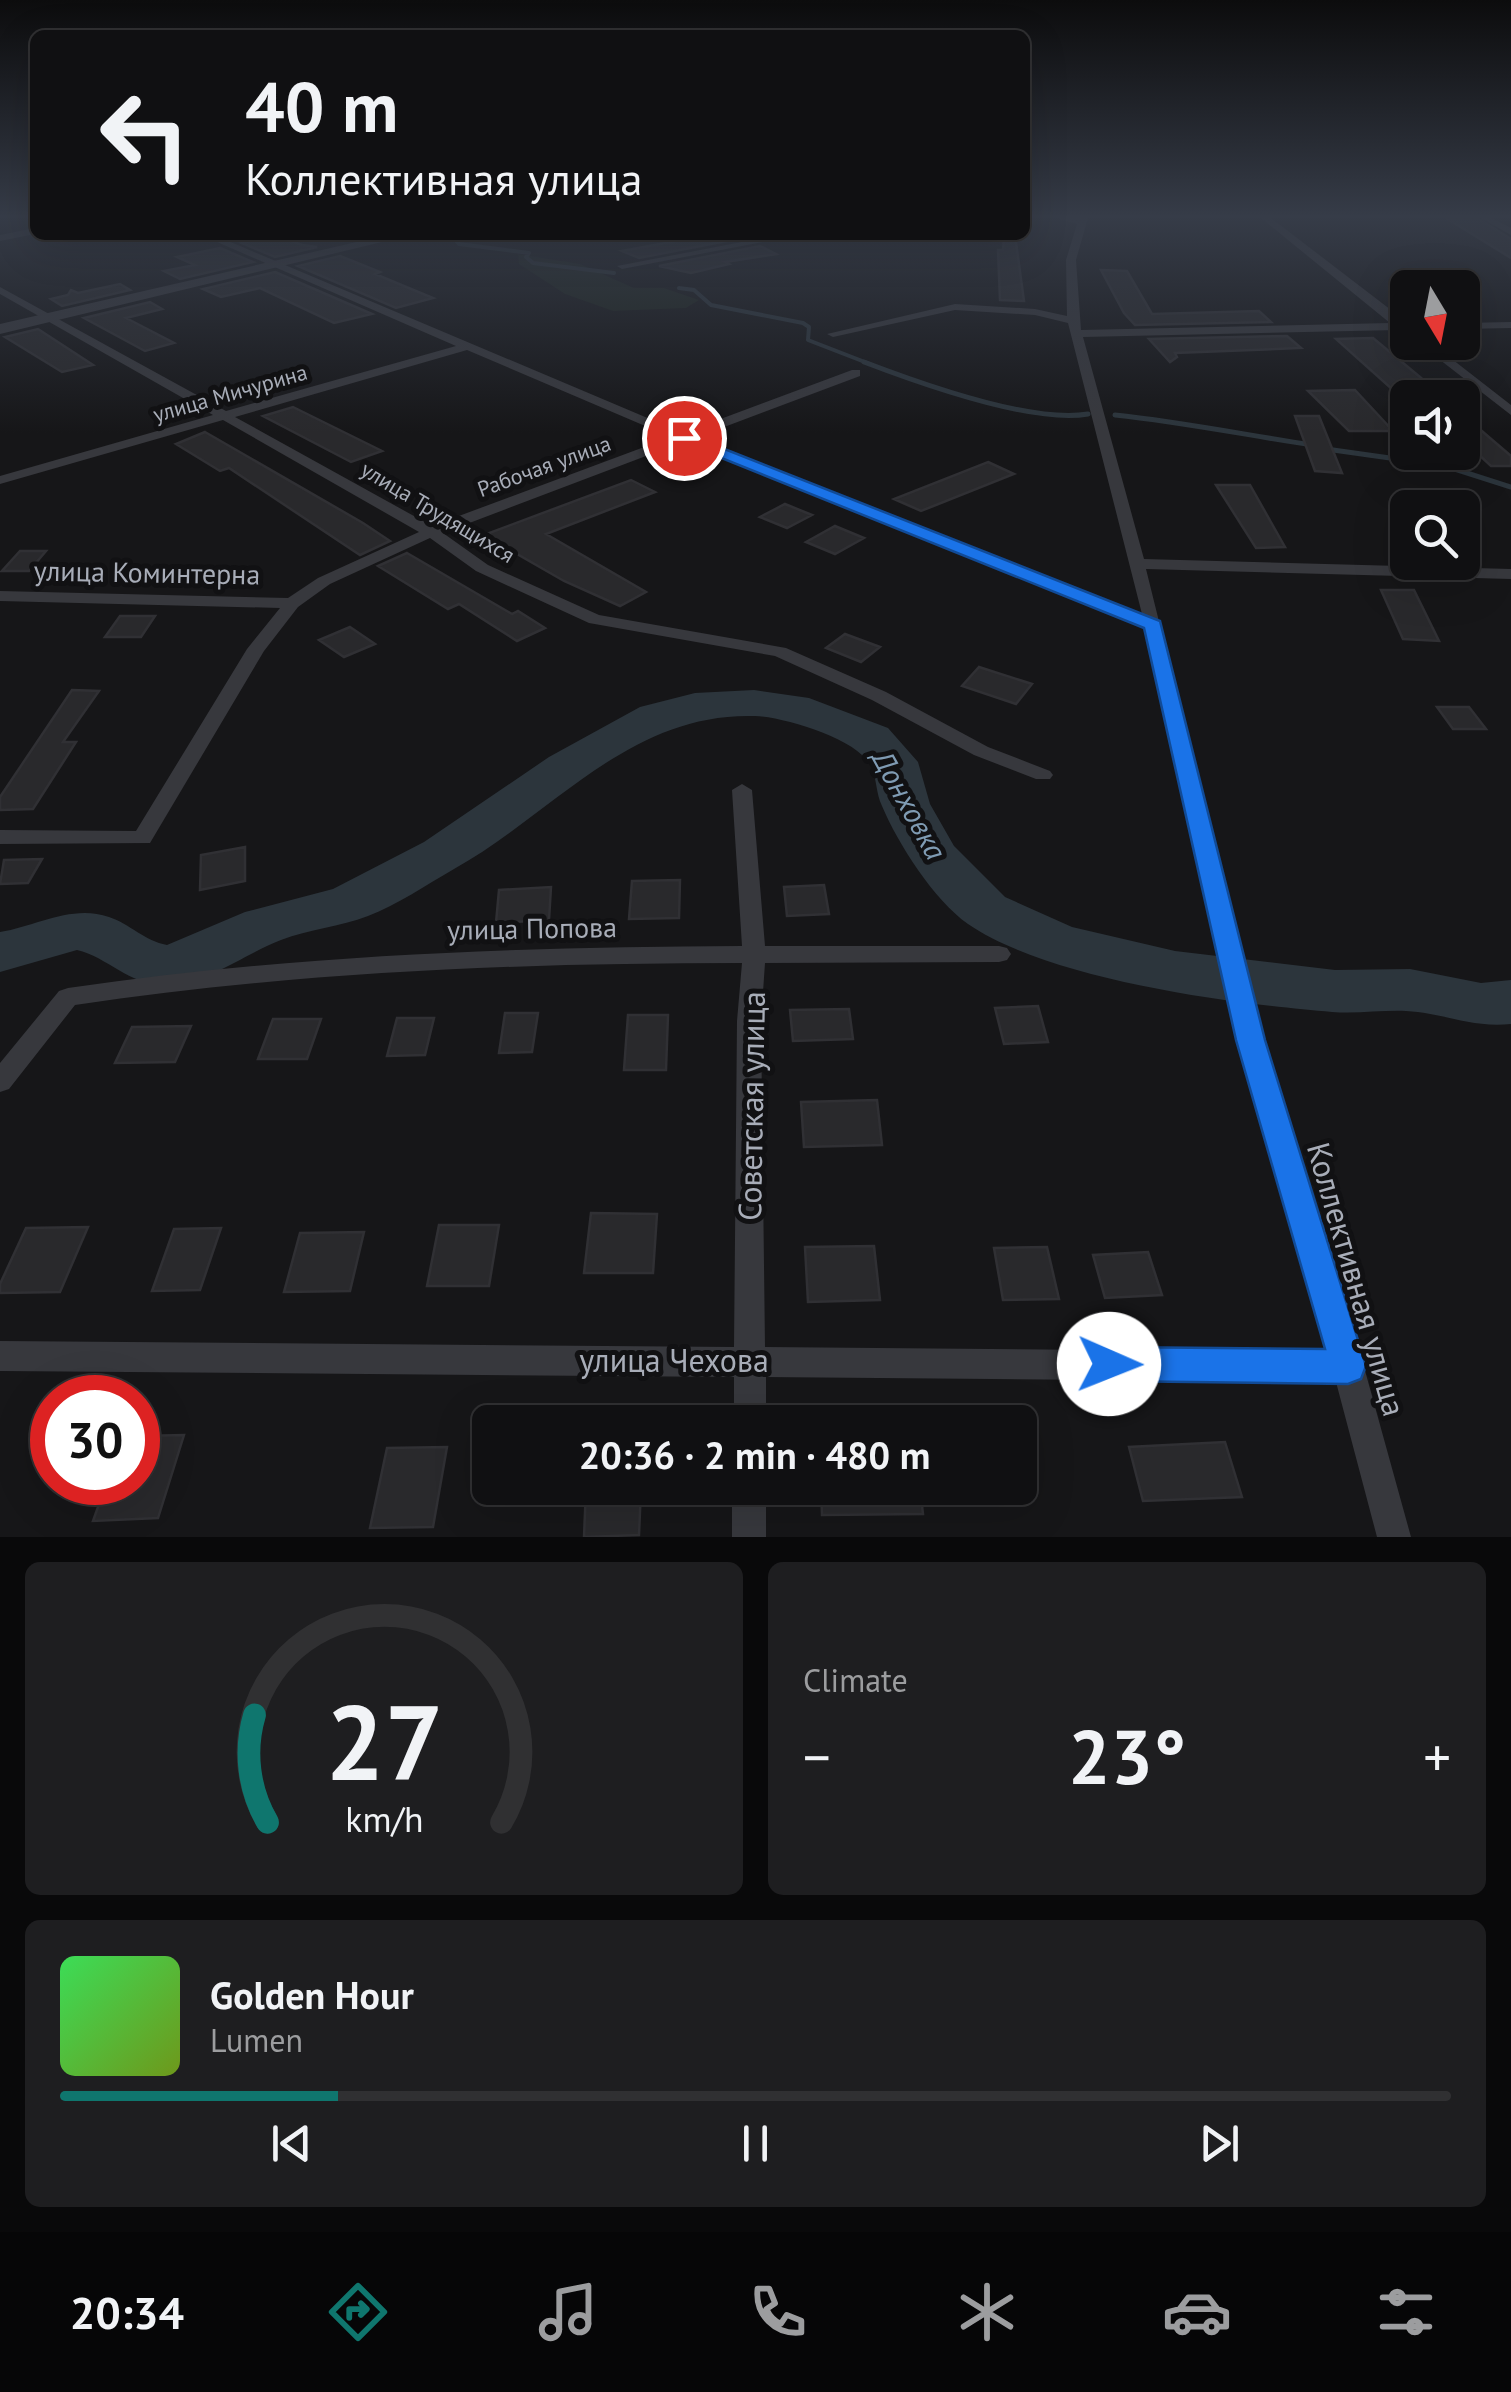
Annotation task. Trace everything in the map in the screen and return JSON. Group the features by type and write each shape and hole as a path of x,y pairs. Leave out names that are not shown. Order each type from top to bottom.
{"street":[{"name":"улица Трудящихся","path":"0,290 431,532 482,568 595,619 780,652 879,696 981,751 1043,775"},
{"path":"0,329 171,290"},
{"path":"338,290 684,438 1153,625"},
{"name":"Коллективная улица","path":"1073,290 1075,328 1153,625 1250,1040 1348,1366 1394,1537"},
{"path":"1356,290 1390,316"},
{"path":"833,334 955,307 1034,312 1075,328 1390,328"},
{"path":"1480,326 1511,325"},
{"name":"улица Мичурина","path":"0,480 471,345"},
{"path":"1445,360 1511,412"},
{"name":"Рабочая улица","path":"0,837 142,838 256,649 292,603 367,559 856,373"},
{"path":"1137,564 1511,574"},
{"name":"улица Коминтерна","path":"0,596 292,603"},
{"name":"Советская улица","path":"742,790 754,956 748,1021 750,1405"},
{"name":"улица Попова","path":"0,1082 68,996 235,972 400,959 999,954"},
{"name":"улица Чехова","path":"0,1356 1348,1366"},
{"path":"749,1505 749,1537"}],"shaded area":[{"path":"558,290 669,290 699,300 686,308 613,311"}],"building":[{"path":"71,290 130,290 62,306 51,299 68,295"},
{"path":"205,290 253,290 221,297"},
{"path":"264,290 316,290 372,314 334,323"},
{"path":"353,290 413,290 433,298 396,308"},
{"path":"1000,290 1022,290 1024,301 1000,300"},
{"path":"1112,290 1138,290 1152,314 1259,311 1271,322 1135,325"},
{"path":"150,302 162,309 126,318 174,343 145,351 84,318"},
{"path":"38,329 93,365 62,372 5,337"},
{"path":"1287,336 1301,348 1175,353 1177,357 1170,362 1149,339"},
{"path":"1373,338 1390,352 1390,360 1400,360 1423,380 1390,380 1390,387 1336,339"},
{"path":"1355,390 1390,431 1349,431 1308,391"},
{"path":"293,407 382,451 351,462 263,416"},
{"path":"1295,416 1319,416 1342,473 1315,471"},
{"path":"1480,429 1511,456 1511,466 1491,466 1480,456"},
{"path":"205,432 390,541 360,555 229,468 220,471 176,444"},
{"path":"988,462 1014,474 921,511 894,499"},
{"path":"631,480 655,492 546,534 646,592 620,606 564,581 484,535"},
{"path":"1216,485 1250,485 1285,547 1256,548"},
{"path":"785,504 812,515 787,528 760,517"},
{"path":"835,526 864,538 835,554 806,542"},
{"path":"20,551 46,551 29,571 2,571"},
{"path":"407,553 512,614 518,611 545,628 517,641 459,604 448,609 378,566"},
{"path":"1381,590 1414,590 1439,641 1403,639"},
{"path":"120,616 155,616 141,637 105,637"},
{"path":"350,627 375,644 344,657 319,640"},
{"path":"845,634 880,647 861,662 826,648"},
{"path":"979,667 1032,684 1016,704 962,686"},
{"path":"72,690 99,691 63,742 76,742 33,809 0,810 0,797"},
{"path":"1437,707 1469,707 1486,729 1453,729"},
{"path":"245,847 245,881 200,890 201,855"},
{"path":"42,859 28,883 0,884 4,860"},
{"path":"680,880 679,918 629,919 632,881"},
{"path":"824,885 829,914 787,916 784,887"},
{"path":"551,887 549,920 496,923 499,890"},
{"path":"1038,1006 1048,1042 1004,1044 995,1008"},
{"path":"849,1009 853,1039 793,1041 790,1010"},
{"path":"505,1013 538,1013 532,1052 499,1053"},
{"path":"628,1015 668,1015 666,1070 624,1070"},
{"path":"397,1018 434,1018 425,1055 387,1056"},
{"path":"273,1019 321,1019 307,1059 258,1059"},
{"path":"191,1026 175,1062 115,1063 132,1027"},
{"path":"877,1100 882,1145 804,1147 801,1102"},
{"path":"591,1213 657,1214 653,1273 584,1273"},
{"path":"439,1225 499,1225 489,1286 427,1286"},
{"path":"88,1227 60,1292 0,1293 0,1284 26,1228"},
{"path":"221,1228 200,1290 152,1291 174,1229"},
{"path":"364,1232 350,1291 284,1292 300,1233"},
{"path":"874,1246 880,1300 808,1302 805,1247"},
{"path":"1047,1247 1059,1299 1003,1300 994,1248"},
{"path":"1148,1252 1162,1295 1105,1298 1093,1255"},
{"path":"184,1435 158,1518 93,1521 99,1505 160,1505 160,1436"},
{"path":"1225,1442 1242,1497 1143,1501 1129,1447"},
{"path":"447,1447 433,1527 370,1528 387,1448"},
{"path":"585,1505 640,1505 639,1535 584,1537"},
{"path":"822,1505 922,1505 923,1514 822,1515"}],"waterway":[{"path":"692,290 711,305 803,323 809,327 808,340 870,364"},
{"path":"864,362 1007,407 1037,413 1088,414"},
{"path":"1115,415 1312,445"},
{"path":"1326,449 1397,459 1414,456 1511,487"},
{"name":"Донховка","path":"0,952 74,931 94,932 142,961 167,965 190,960 264,925 350,903 442,854 566,767 656,717 695,706 754,703 793,707 872,738 894,762 905,804 934,856 986,910 1058,944 1175,971 1335,991 1410,990 1481,1005 1511,1002"}],"route":[{"path":"684,438 1153,625 1250,1040 1348,1366 1109,1364"}]}
